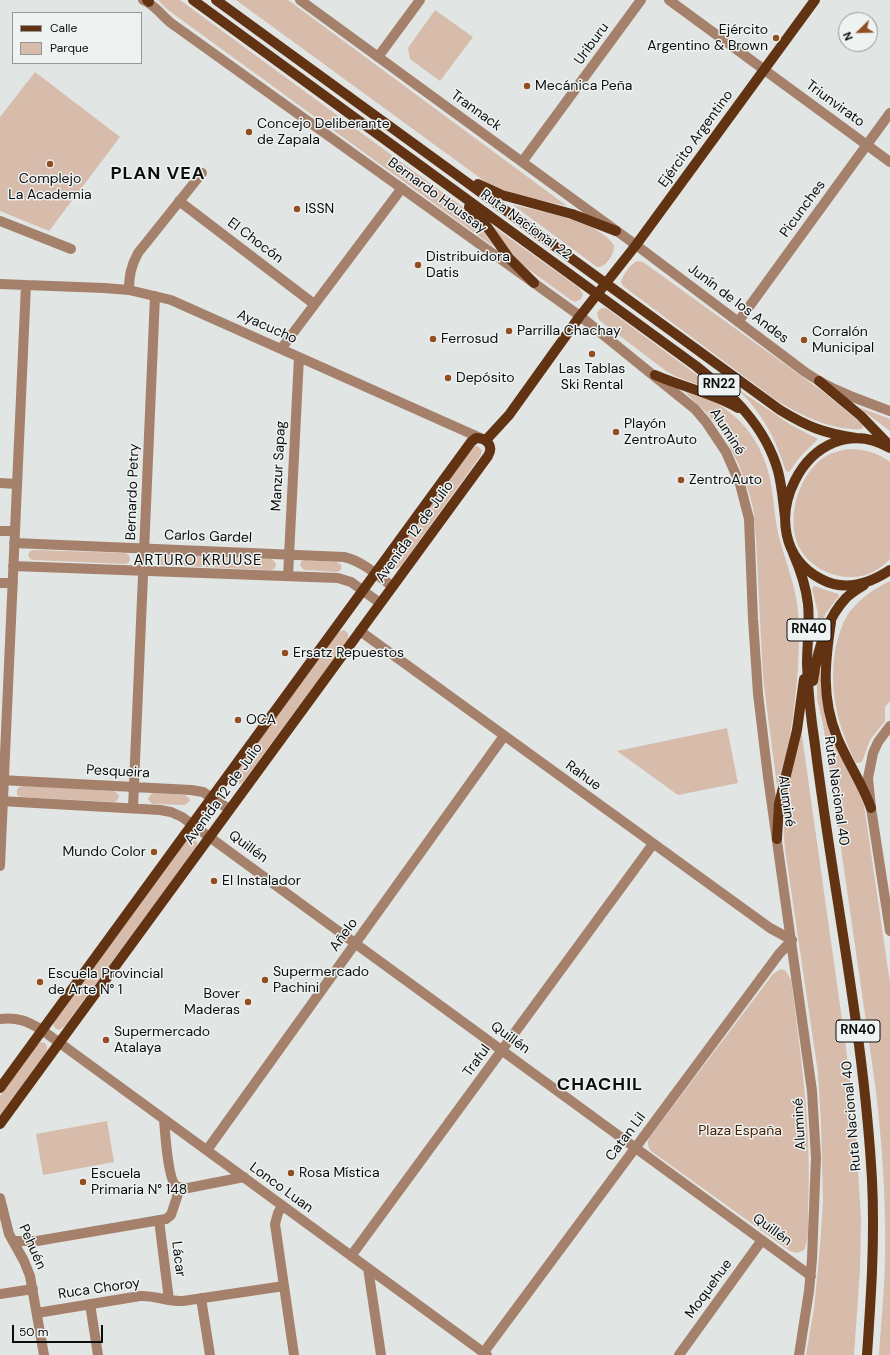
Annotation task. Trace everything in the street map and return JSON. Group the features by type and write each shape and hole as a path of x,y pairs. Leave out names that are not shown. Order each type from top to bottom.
{"main road":[{"name":"Ruta Nacional 22","path":"193,0 701,370 724,390 748,414 758,427 773,456 778,472 785,517"},
{"name":"Ruta Nacional 22","path":"216,0 780,410 822,432 856,438"},
{"name":"Ejército Argentino","path":"597,294 636,245 815,0"},
{"path":"455,173 502,195 572,214 616,230"},
{"path":"454,190 485,224 509,258 534,283"},
{"path":"486,440 509,415 597,294"},
{"path":"655,376 720,398 748,414"},
{"path":"819,381 861,416 890,448"},
{"name":"Avenida 12 de Julio","path":"0,1088 470,442 476,438 486,440 490,449 488,456 0,1124"},
{"name":"RN40","path":"890,448 881,442 870,439 856,438 830,444 820,450 810,458 801,469 789,491 785,517 789,543 793,553 806,570 825,581 846,586 858,585 880,577 890,571"},
{"name":"Ruta Nacional 40","path":"793,553 806,588 808,602 808,664 817,763 855,1012 867,1109 872,1182 873,1240 867,1355"},
{"name":"Ruta Nacional 40","path":"811,709 815,668 819,651 831,622 846,599 868,582"},
{"path":"831,622 825,665 826,688 830,715 837,737 861,783 871,808"},
{"path":"777,839 779,804 797,730 808,645"}],"street":[{"name":"Trannack","path":"300,0 636,245"},
{"path":"378,57 420,0"},
{"name":"Uriburu","path":"522,162 641,0"},
{"name":"Triunvirato","path":"669,0 890,162"},
{"name":"Bernardo Houssay","path":"146,1 171,22 580,316"},
{"name":"Picunches","path":"738,322 890,113"},
{"path":"129,290 130,273 138,253 202,173"},
{"path":"281,349 402,188"},
{"name":"El Chocón","path":"179,201 314,304"},
{"path":"0,221 71,249"},
{"name":"Junín de los Andes","path":"636,245 819,381 834,389 890,411"},
{"name":"Ayacucho","path":"0,284 129,290 155,296 186,307 486,440"},
{"path":"0,866 1,801 13,583 26,285"},
{"name":"Bernardo Petry","path":"133,808 155,296"},
{"name":"Aluminé","path":"580,316 695,409 716,436 726,452 745,502 750,536 753,619 758,694 812,1091 815,1126 816,1192 811,1276 799,1355"},
{"name":"Manzur Sapag","path":"288,576 299,357"},
{"path":"0,483 17,484"},
{"path":"0,531 15,531"},
{"name":"Carlos Gardel","path":"14,543 338,556 350,558 362,564 392,586"},
{"path":"13,566 343,579 351,582 380,603"},
{"path":"0,583 13,583"},
{"name":"Rahue","path":"360,631 770,928 792,940"},
{"path":"890,726 878,742 873,753 870,766 869,790 890,931"},
{"name":"Añelo","path":"207,1150 504,736"},
{"name":"Pesqueira","path":"2,780 197,791 230,809"},
{"path":"1,801 133,808 171,812 192,824"},
{"name":"Quillén","path":"192,824 811,1276"},
{"name":"Traful","path":"351,1256 653,844"},
{"name":"Catan Lil","path":"481,1353 779,954 792,940"},
{"name":"Lonco Luan","path":"0,1018 16,1018 24,1020 42,1030 368,1268 481,1353"},
{"path":"164,1119 171,1175 174,1183 180,1188 188,1188 244,1177"},
{"path":"13,1241 37,1241 166,1219 171,1215 180,1188"},
{"name":"Pehuén","path":"0,1198 3,1213 13,1241 28,1268 44,1355"},
{"path":"282,1206 275,1224 294,1355"},
{"name":"Lácar","path":"159,1220 170,1300"},
{"name":"Moquehue","path":"679,1355 762,1240"},
{"path":"368,1268 381,1355"},
{"name":"Ruca Choroy","path":"37,1313 140,1296 183,1301 284,1286"},
{"path":"0,1294 33,1289"},
{"path":"201,1298 210,1355"},
{"path":"90,1304 98,1355"}],"green space":[{"path":"158,0 180,0 468,211 494,247 168,10"},
{"path":"236,0 288,0 567,206 516,194 487,183"},
{"path":"435,10 473,37 440,81 410,59 408,48"},
{"name":"Complejo La Academia","path":"35,72 120,137 49,231 0,211 0,117"},
{"path":"513,205 568,218 595,229 614,245 613,252 607,263 597,267"},
{"path":"491,225 579,288 583,294 581,299 575,302 571,300 528,269 516,258"},
{"path":"637,261 643,262 822,391 862,424 863,428 841,428 821,423 776,400 623,286 621,282 623,276 629,267"},
{"path":"602,308 606,308 697,375 715,391 675,376 666,371 599,320 597,313"},
{"path":"739,390 791,425 818,439 800,457 789,472 786,471 768,428 756,410"},
{"path":"685,392 716,403 741,422 759,448 766,463 770,479 778,533 797,603 799,627 798,667 789,742 777,786 763,678 753,508 739,465 724,436 707,413"},
{"path":"858,407 890,419 890,431"},
{"path":"473,446 480,448 482,451 481,455 401,566 396,569 392,568 390,564 391,560"},
{"path":"849,449 871,452 890,462 890,559 873,572 863,576 852,577 831,574 820,569 811,562 798,545 794,521 794,509 797,496 809,473 826,456 838,451"},
{"path":"30,551 125,553 129,555 130,560 125,564 33,560 30,559 28,555"},
{"path":"162,554 271,559 276,563 276,566 271,570 160,565 157,563 157,558"},
{"path":"304,560 337,562 341,565 341,568 337,572 304,570 300,565"},
{"path":"890,581 890,701 885,707 885,721 870,740 862,762 857,763 843,734 836,705 833,676 836,646 840,632 851,610 869,593"},
{"path":"814,586 838,594 839,596 826,613 816,638 818,613 812,589"},
{"path":"344,630 348,633 348,639 243,782 240,784 235,783 233,776 338,632"},
{"path":"820,668 822,697 864,805 890,983 890,1355 879,1355 884,1279 885,1233 882,1148 875,1084 823,724 817,699 817,682"},
{"path":"727,728 738,783 678,795 617,751"},
{"path":"801,729 855,1120 861,1219 860,1269 854,1355 806,1355 814,1308 823,1201 818,1073 785,849 784,833 784,818 788,789"},
{"path":"19,787 114,791 119,796 117,801 114,802 20,797 17,795 17,790"},
{"path":"151,794 185,795 190,801 185,805 152,804 148,799"},
{"path":"191,837 196,839 197,846 64,1027 59,1030 56,1029 53,1025 54,1022 187,839"},
{"name":"Plaza España","path":"781,969 786,971 791,980 802,1065 807,1122 809,1179 808,1235 804,1250 797,1253 790,1251 651,1151 648,1143 649,1138 773,974"},
{"path":"41,1042 45,1043 47,1046 47,1051 0,1115 0,1096"},
{"path":"107,1121 114,1162 43,1175 36,1134"}],"place":[{"name":"Ejército Argentino & Brown","path":"776,38"},
{"name":"Mecánica Peña","path":"527,86"},
{"name":"Concejo Deliberante de Zapala","path":"249,132"},
{"name":"Complejo La Academia","path":"50,164"},
{"name":"ISSN","path":"297,209"},
{"name":"Distribuidora Datis","path":"418,265"},
{"name":"Parrilla Chachay","path":"509,331"},
{"name":"Ferrosud","path":"433,339"},
{"name":"Corralón Municipal","path":"804,340"},
{"name":"Las Tablas Ski Rental","path":"592,354"},
{"name":"Depósito","path":"448,378"},
{"name":"Playón ZentroAuto","path":"616,432"},
{"name":"ZentroAuto","path":"681,480"},
{"name":"Ersatz Repuestos","path":"285,653"},
{"name":"OCA","path":"238,720"},
{"name":"Mundo Color","path":"154,852"},
{"name":"El Instalador","path":"214,881"},
{"name":"Supermercado Pachini","path":"265,980"},
{"name":"Escuela Provincial de Arte N° 1","path":"40,982"},
{"name":"Bover Maderas","path":"248,1002"},
{"name":"Supermercado Atalaya","path":"106,1040"},
{"name":"Rosa Mística","path":"291,1173"},
{"name":"Escuela Primaria N° 148","path":"83,1182"}],"district":[{"name":"PLAN VEA","path":"158,174"},
{"name":"ARTURO KRUUSE","path":"198,561"},
{"name":"CHACHIL","path":"600,1085"}]}
